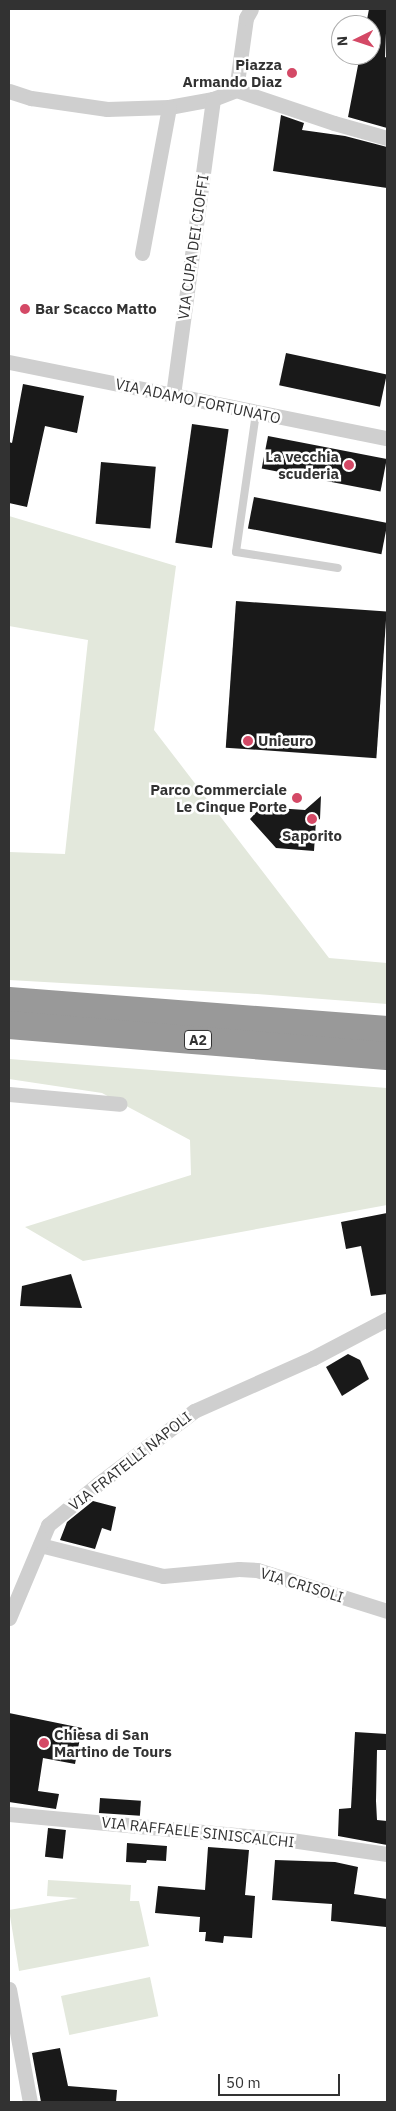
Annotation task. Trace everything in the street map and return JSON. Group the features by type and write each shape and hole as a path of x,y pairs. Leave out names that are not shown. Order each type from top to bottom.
{"highway":[{"name":"A2","path":"9,1001 387,1030"},
{"name":"A2","path":"9,1025 387,1056"}],"street":[{"path":"236,90 246,18 251,9"},
{"path":"9,91 31,98 107,109 169,107 213,99 236,90 334,124 387,138"},
{"name":"VIA CUPA DEI CIOFFI","path":"173,395 213,99"},
{"path":"142,253 169,107"},
{"name":"VIA ADAMO FORTUNATO","path":"9,362 387,438"},
{"path":"9,1094 120,1104"},
{"name":"VIA FRATELLI NAPOLI","path":"9,1618 48,1526 194,1411 313,1358 387,1319"},
{"name":"VIA CRISOLI","path":"40,1544 163,1576 257,1570 387,1612"},
{"name":"VIA RAFFAELE SINISCALCHI","path":"9,1814 292,1840 387,1854"},
{"path":"9,1990 30,2102"}],"lane":[{"path":"256,413 236,552 338,568"}],"shaded area":[{"path":"9,516 176,566 154,730 329,958 387,963 387,1004 257,994 9,980 9,852 65,854 88,640 9,626"},
{"path":"9,1059 387,1088 387,1205 83,1261 25,1227 191,1175 190,1140 102,1093 9,1079"},
{"path":"48,1880 131,1885 130,1901 139,1901 149,1946 19,1971 9,1910 78,1898 47,1896"},
{"path":"150,1977 158,2016 69,2035 61,1996"}],"building":[{"path":"369,9 387,9 385,57 387,58 387,128 348,117 358,65 381,65 381,15 368,15"},
{"path":"281,115 304,123 302,130 345,136 387,147 387,188 273,171"},
{"path":"286,353 387,374 380,407 279,385"},
{"path":"23,384 84,396 77,433 45,426 27,507 9,503 9,442 12,443"},
{"path":"192,424 229,429 212,548 175,543"},
{"path":"268,436 387,459 380,491 262,468"},
{"path":"101,462 156,467 150,529 96,524"},
{"path":"254,497 387,523 381,554 248,528"},
{"path":"236,601 387,612 376,758 226,748"},
{"path":"321,796 320,819 316,821 314,851 276,848 250,819 261,807 305,810"},
{"path":"387,1213 387,1294 371,1296 361,1246 346,1249 341,1222"},
{"path":"71,1274 82,1308 20,1306 22,1286"},
{"path":"348,1354 360,1360 369,1379 342,1396 326,1367"},
{"path":"93,1501 116,1507 111,1531 102,1528 95,1549 60,1540 67,1522"},
{"name":"Chiesa di San Martino de Tours","path":"9,1713 82,1728 75,1764 43,1758 38,1791 59,1794 56,1809 9,1802"},
{"path":"355,1732 387,1734 387,1750 377,1750 376,1801 377,1820 387,1821 387,1845 338,1836 339,1809 351,1808"},
{"path":"100,1798 141,1801 140,1816 99,1813"},
{"path":"48,1828 66,1830 63,1859 45,1857"},
{"path":"127,1843 167,1846 166,1861 126,1862"},
{"path":"208,1847 249,1850 245,1895 255,1896 252,1938 224,1936 223,1943 205,1941 206,1932 199,1932 200,1917 155,1913 158,1886 205,1890"},
{"path":"275,1860 335,1862 358,1867 354,1894 387,1899 386,1927 331,1921 332,1904 272,1900"},
{"path":"60,2048 68,2086 117,2090 116,2102 41,2102 32,2053"}],"place":[{"name":"Piazza Armando Diaz","path":"292,73"},
{"name":"Bar Scacco Matto","path":"25,309"},
{"name":"La vecchia scuderia","path":"349,465"},
{"name":"Unieuro","path":"248,741"},
{"name":"Parco Commerciale Le Cinque Porte","path":"297,798"},
{"name":"Saporito","path":"312,819"},
{"name":"Chiesa di San Martino de Tours","path":"44,1743"}]}
